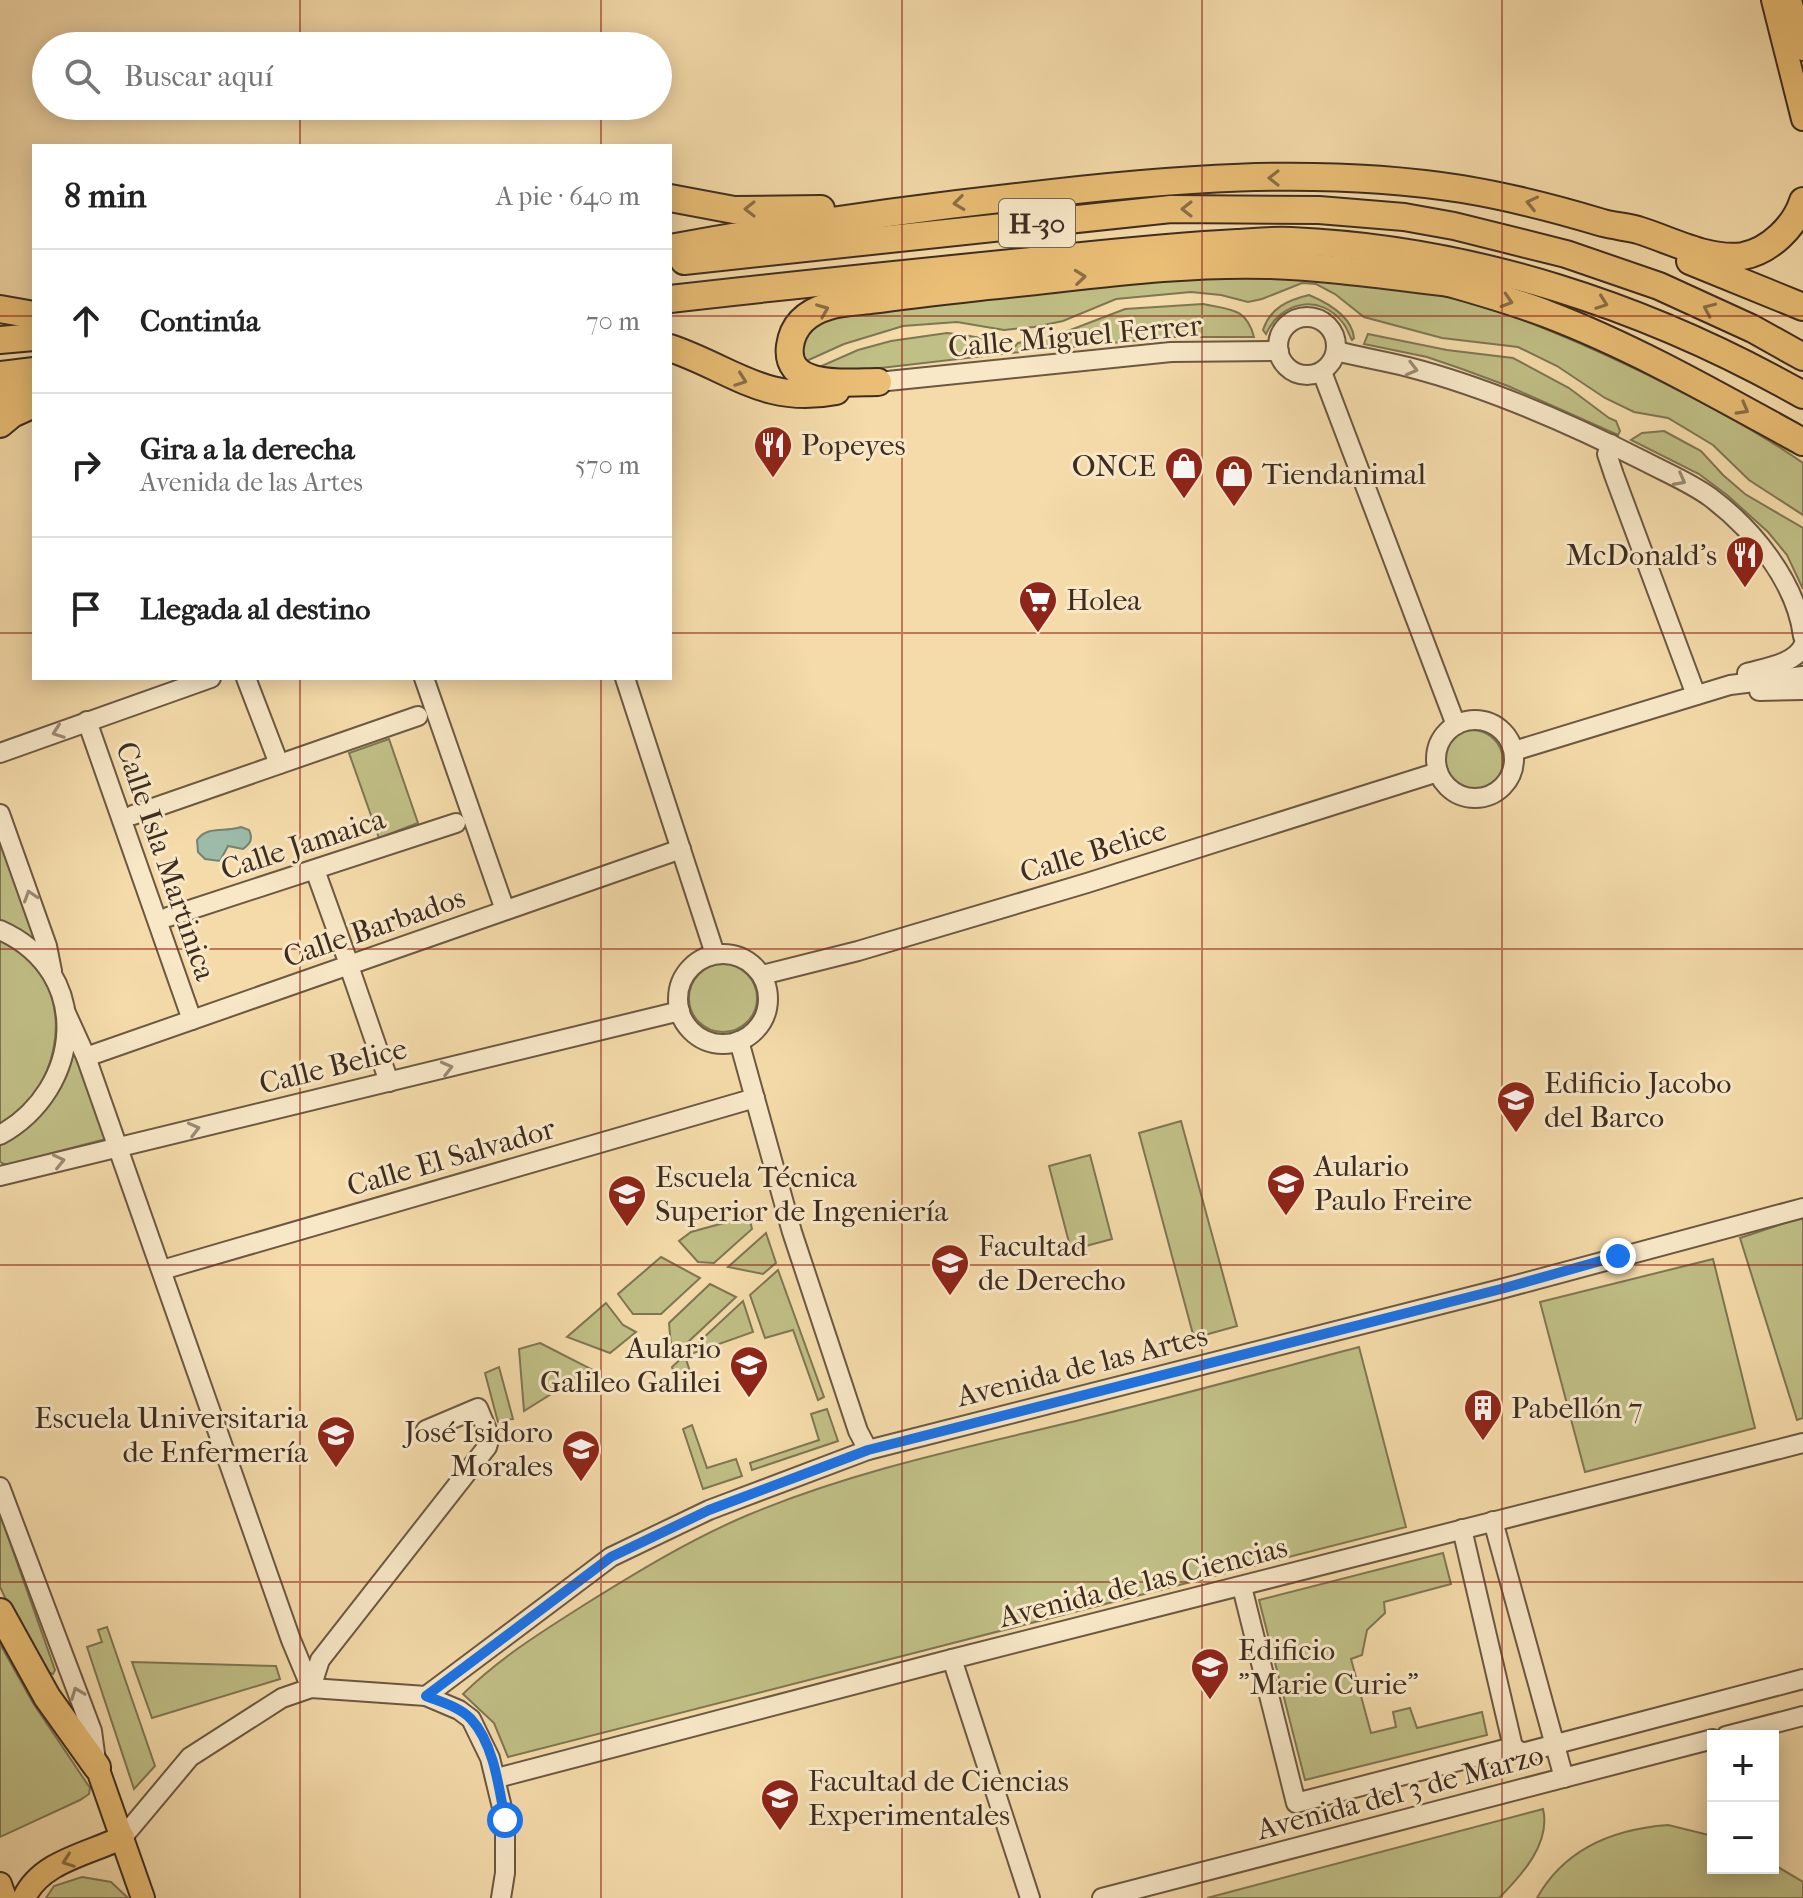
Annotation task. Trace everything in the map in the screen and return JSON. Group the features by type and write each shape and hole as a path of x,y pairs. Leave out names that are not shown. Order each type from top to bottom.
{"highway":[{"path":"672,248 912,209 1199,178 1321,178 1462,189 1568,211 1607,224 1803,307"},
{"path":"672,198 734,210 912,209"},
{"path":"1607,224 1635,229 1708,254 1745,256 1761,249 1790,227 1803,201"},
{"name":"H-30","path":"672,263 1171,209 1319,210 1404,217 1566,254 1659,286 1753,329 1803,357"},
{"name":"H-30","path":"672,299 1183,246 1289,241 1391,250 1480,267 1578,294 1652,320 1745,362 1803,395"},
{"path":"1183,246 1402,269 1545,313 1602,337 1803,442"},
{"path":"878,382 820,382 798,371 790,352 792,334 802,319 829,306 907,295 1198,266 1269,265 1450,283"},
{"path":"672,310 811,283"},
{"path":"0,309 32,315"},
{"path":"0,340 32,337"},
{"path":"672,349 694,356 729,376 774,391 813,396 878,382"},
{"path":"0,375 32,371"},
{"path":"0,394 32,390"},
{"path":"0,424 12,414 32,405"},
{"path":"0,1612 47,1697 97,1767"}],"main road":[{"path":"1773,0 1800,109"},
{"path":"1790,0 1803,49"},
{"path":"97,1767 143,1898"},
{"path":"24,1898 29,1886 56,1864 123,1837"},
{"path":"0,1884 5,1898"}],"street":[{"path":"1303,317 1321,320 1334,333 1336,351 1329,366 1322,372 1297,374 1284,363 1279,351 1281,333 1294,320 1303,317"},
{"name":"Calle Miguel Ferrer","path":"878,382 1171,352 1279,351"},
{"path":"1336,351 1447,379 1510,402 1611,444 1709,495 1740,522 1781,576 1803,636"},
{"path":"1322,372 1456,725"},
{"path":"1611,444 1607,454 1696,695"},
{"path":"1723,688 1736,676 1793,659 1803,646"},
{"path":"1514,751 1696,695 1803,676"},
{"path":"0,753 205,680"},
{"path":"247,680 279,764"},
{"path":"425,680 505,910"},
{"path":"626,680 715,954"},
{"path":"1723,688 1803,690"},
{"path":"133,815 418,716"},
{"path":"1474,720 1492,723 1506,735 1514,751 1514,766 1508,781 1498,791 1470,799 1456,794 1445,785 1435,759 1445,733 1456,725 1474,720"},
{"name":"Calle Isla Martinica","path":"87,721 192,1020"},
{"name":"Calle Belice","path":"762,975 858,951 1056,892 1438,772"},
{"path":"0,814 47,946 66,1013 86,1057 291,1640 311,1688"},
{"name":"Calle Jamaica","path":"168,917 456,823"},
{"name":"Calle Barbados","path":"86,1057 347,961 681,849"},
{"path":"315,870 389,1082"},
{"path":"0,930 37,955 52,971"},
{"path":"729,953 742,957 762,975 769,994 766,1013 756,1030 739,1041 721,1044 703,1039 689,1028 680,1011 680,986 687,971 700,960 729,953"},
{"name":"Calle Belice","path":"0,1176 680,1011"},
{"path":"0,1135 15,1127 45,1098 62,1059 66,1013"},
{"path":"739,1041 792,1232 858,1431 868,1450"},
{"name":"Calle El Salvador","path":"162,1270 755,1098"},
{"name":"Avenida de las Artes","path":"426,1696 611,1557 709,1510 868,1450 1493,1291 1803,1208"},
{"path":"311,1688 320,1660 487,1447 490,1437 478,1408 426,1430"},
{"name":"Avenida de las Ciencias","path":"497,1778 1803,1443"},
{"path":"0,1487 92,1731 97,1767"},
{"path":"1493,1521 1564,1778"},
{"path":"1462,1529 1513,1747 1522,1753 1803,1679"},
{"path":"1242,1587 1296,1803 1513,1747"},
{"path":"952,1659 1030,1898"},
{"path":"123,1837 190,1757 271,1704 311,1688 426,1696 459,1710 471,1719 482,1735 497,1778 505,1820 505,1873 501,1898"},
{"path":"1749,1730 1803,1716"},
{"name":"Avenida del 3 de Marzo","path":"1102,1898 1707,1741"}],"shaded area":[{"path":"1229,274 1347,280 1420,291 1486,308 1550,331 1613,358 1705,404 1803,463 1803,515 1749,480 1713,445 1668,418 1634,412 1605,398 1557,366 1518,347 1442,338 1364,317 1335,294 1316,284 1302,283 1248,302 1191,292 1116,299 1063,321 1034,327 1004,330 957,322 903,326 844,344 802,363 799,340 827,315"},
{"path":"1309,295 1344,317 1352,330 1352,340 1334,314 1312,305 1291,308 1281,314 1266,334 1263,330 1266,322 1275,311 1287,302"},
{"path":"1203,304 1229,309 1241,315 1251,327 1254,337 1172,337 1010,353 1018,343 1060,334 1125,309"},
{"path":"947,333 985,340 1002,354 846,372 817,368 858,350 891,341"},
{"path":"1368,334 1447,350 1513,358 1569,388 1616,421 1620,431 1618,435 1508,386 1427,357 1364,344"},
{"path":"1664,431 1701,451 1745,494 1803,528 1803,589 1787,555 1768,532 1727,495 1699,474 1631,440 1642,433"},
{"path":"1472,730 1484,732 1494,739 1501,749 1501,773 1494,783 1484,790 1472,792 1460,790 1450,783 1443,773 1441,761 1443,749 1450,739 1460,732"},
{"path":"389,739 418,823 379,838 349,753"},
{"path":"241,827 249,830 251,836 243,849 228,846 220,861 205,859 198,852 197,840 206,832"},
{"path":"0,830 36,943 0,921"},
{"path":"0,938 18,949 43,978 51,995 56,1032 53,1051 38,1094 0,1126"},
{"path":"723,964 747,974 757,998 747,1022 723,1032 699,1022 689,998 699,974"},
{"path":"74,1050 106,1139 6,1165 0,1162 0,1144 28,1127 48,1106"},
{"path":"1181,1121 1237,1326 1194,1338 1139,1133"},
{"path":"1090,1155 1112,1239 1071,1250 1049,1166"},
{"path":"749,1216 752,1229 714,1263 698,1262 679,1241 691,1232"},
{"path":"1803,1217 1803,1418 1797,1420 1740,1238"},
{"path":"766,1233 776,1263 763,1274 728,1267"},
{"path":"661,1257 700,1278 661,1314 633,1314 618,1294"},
{"path":"1713,1259 1755,1428 1585,1472 1540,1302"},
{"path":"778,1270 824,1397 818,1400 793,1330 765,1338 750,1295"},
{"path":"710,1284 736,1297 672,1357 669,1323"},
{"path":"743,1301 753,1332 685,1356 695,1387 679,1392 672,1367"},
{"path":"606,1303 623,1325 636,1332 610,1353 567,1337"},
{"path":"540,1343 591,1369 524,1411 519,1349"},
{"path":"1359,1347 1406,1527 508,1757 494,1723 463,1694 521,1646 624,1580 706,1535 790,1498 920,1459"},
{"path":"499,1367 513,1419 498,1422 485,1373"},
{"path":"827,1409 838,1441 752,1470 750,1463 819,1440 811,1414"},
{"path":"692,1425 707,1468 736,1459 742,1476 703,1489 683,1429"},
{"path":"0,1514 55,1670 53,1674 47,1672 17,1623 0,1587"},
{"path":"1443,1553 1451,1584 1384,1602 1385,1613 1367,1630 1362,1655 1351,1659 1371,1733 1396,1727 1393,1712 1410,1708 1417,1728 1482,1712 1487,1735 1305,1780 1259,1600"},
{"path":"107,1627 155,1766 134,1789 87,1647 102,1642 98,1630"},
{"path":"0,1644 33,1703 90,1788 89,1794 80,1800 0,1837"},
{"path":"132,1662 276,1666 280,1679 152,1718"},
{"path":"1543,1809 1543,1834 1539,1846 1525,1869 1499,1898 1207,1898"},
{"path":"1668,1825 1707,1835 1707,1874 1779,1874 1779,1868 1803,1882 1803,1898 1537,1898 1548,1881 1577,1854 1610,1837"},
{"path":"82,1877 111,1882 128,1898 46,1898 54,1886"}],"place":[{"name":"Popeyes","path":"773,479"},
{"name":"ONCE","path":"1184,500"},
{"name":"Tiendanimal","path":"1234,508"},
{"name":"McDonald's","path":"1745,589"},
{"name":"Holea","path":"1038,634"},
{"name":"Edificio Jacobo del Barco","path":"1516,1134"},
{"name":"Aulario Paulo Freire","path":"1286,1217"},
{"name":"Escuela Técnica Superior de Ingeniería","path":"627,1228"},
{"name":"Facultad de Derecho","path":"950,1297"},
{"name":"Aulario Galileo Galilei","path":"749,1399"},
{"name":"Pabellón 7","path":"1483,1442"},
{"name":"Escuela Universitaria de Enfermería","path":"336,1469"},
{"name":"José Isidoro Morales","path":"581,1483"},
{"name":"Edificio \"Marie Curie\"","path":"1210,1701"},
{"name":"Facultad de Ciencias Experimentales","path":"780,1832"}],"route":[{"path":"505,1820 497,1778 482,1735 471,1719 459,1710 426,1696 611,1557 709,1510 868,1450 1501,1289 1618,1256"}]}
